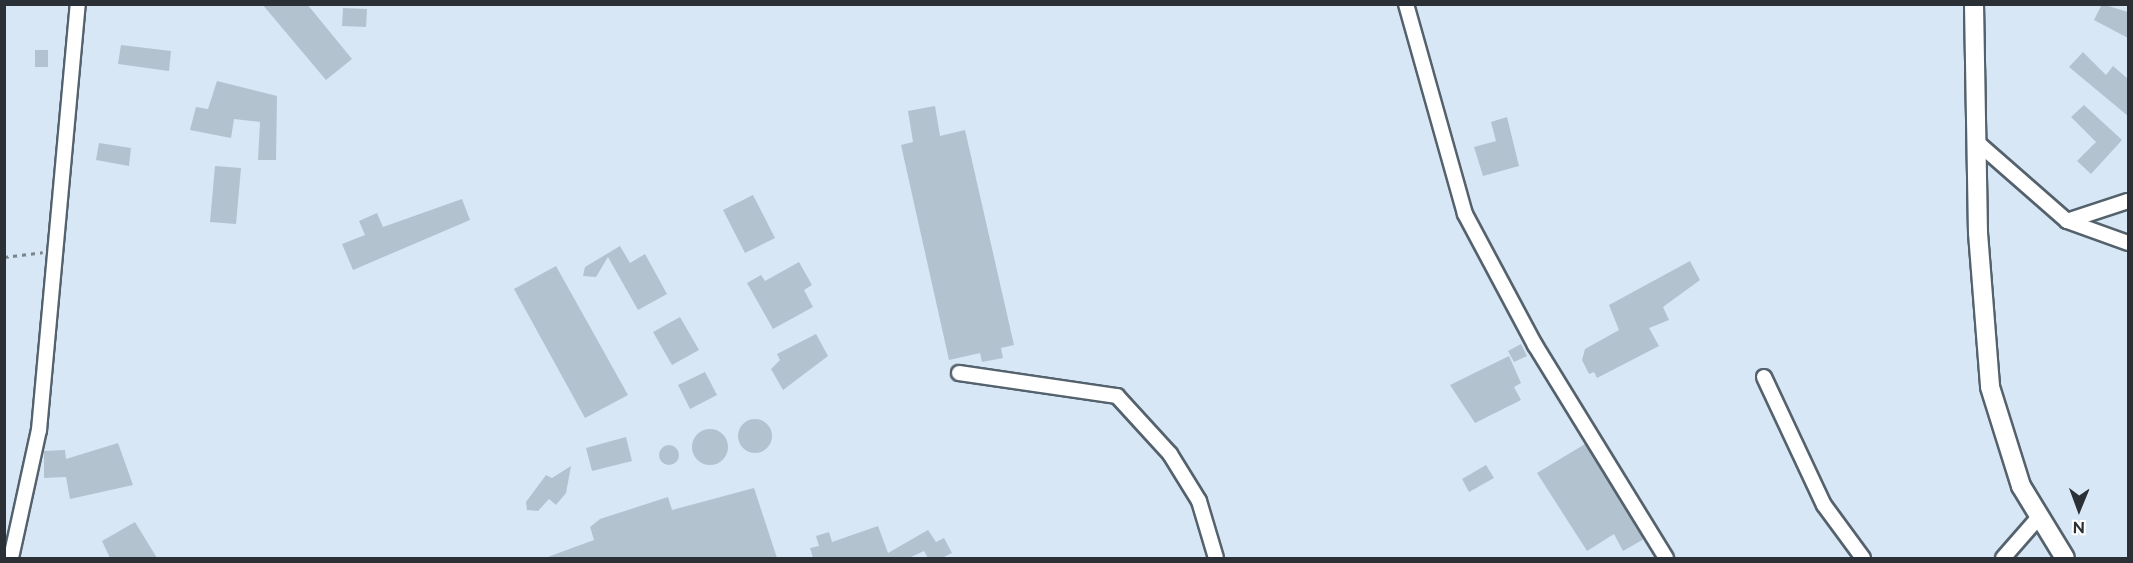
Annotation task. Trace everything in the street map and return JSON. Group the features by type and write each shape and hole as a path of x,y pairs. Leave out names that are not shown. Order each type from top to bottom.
{"street":[{"path":"11,558 39,430 60,249 78,4"},
{"path":"1406,4 1465,214 1535,345 1666,558"},
{"path":"1974,4 1982,324 1990,387 2009,455 2038,518 2065,558"},
{"path":"1978,142 2067,221 2128,243"},
{"path":"2067,221 2128,201"},
{"path":"959,373 1117,396 1170,454 1199,501 1216,558"},
{"path":"1764,377 1824,505 1863,558"},
{"path":"2003,558 2038,518"}],"path":[{"path":"4,257 60,249"}],"building":[{"path":"262,4 307,4 352,59 326,80"},
{"path":"2102,4 2128,12 2128,38 2094,20"},
{"path":"343,8 367,9 366,27 342,26"},
{"path":"121,45 171,51 169,71 118,64"},
{"path":"35,50 48,50 48,67 35,67"},
{"path":"2083,52 2106,75 2113,66 2128,79 2128,116 2069,67"},
{"path":"217,81 277,96 276,160 258,160 260,122 234,119 231,138 190,130 196,107 208,109"},
{"path":"2084,105 2122,140 2091,174 2077,161 2096,142 2071,117"},
{"path":"935,106 940,136 965,130 1014,345 1001,348 1003,358 982,362 980,353 949,360 901,145 913,142 908,111"},
{"path":"1507,117 1519,166 1483,176 1474,147 1496,141 1491,122"},
{"path":"99,143 131,148 129,166 96,160"},
{"path":"215,166 241,168 236,224 210,222"},
{"path":"753,195 775,238 745,253 723,210"},
{"path":"462,199 470,220 353,270 342,244 365,235 359,221 377,213 383,227"},
{"path":"620,246 630,263 645,254 667,294 638,310 608,257 596,277 583,276 585,267"},
{"path":"1690,261 1700,280 1663,307 1669,320 1649,328 1659,346 1597,378 1594,372 1589,374 1582,360 1585,349 1619,330 1609,305"},
{"path":"799,262 812,285 804,290 813,307 773,329 747,283 761,275 765,281"},
{"path":"556,266 628,395 585,418 514,289"},
{"path":"680,317 699,350 672,365 653,332"},
{"path":"816,334 828,356 783,390 771,369 780,360 777,354"},
{"path":"1521,344 1527,356 1514,362 1508,351"},
{"path":"1509,356 1521,383 1514,387 1521,400 1475,423 1450,385"},
{"path":"705,372 717,395 690,409 678,385"},
{"path":"755,419 767,424 772,436 767,448 755,453 743,448 738,436 743,424"},
{"path":"710,429 723,434 728,447 723,460 710,465 697,460 692,447 697,434"},
{"path":"626,437 632,461 592,471 586,448"},
{"path":"118,443 133,485 70,499 66,477 44,478 44,451 65,450 66,459"},
{"path":"1585,444 1644,539 1623,551 1614,534 1587,551 1537,473"},
{"path":"665,445 673,445 679,451 679,459 673,465 665,465 659,459 659,451"},
{"path":"1486,465 1494,478 1469,492 1462,479"},
{"path":"571,466 566,493 556,505 549,499 538,511 527,510 526,502 546,475 552,478"},
{"path":"754,488 777,558 545,558 594,540 590,527 600,519 668,497 672,510"},
{"path":"135,522 157,558 110,558 102,541"},
{"path":"878,526 888,553 928,530 936,542 944,538 952,553 942,558 928,558 924,551 909,558 813,558 810,548 819,546 816,536 829,532 832,542"}]}
